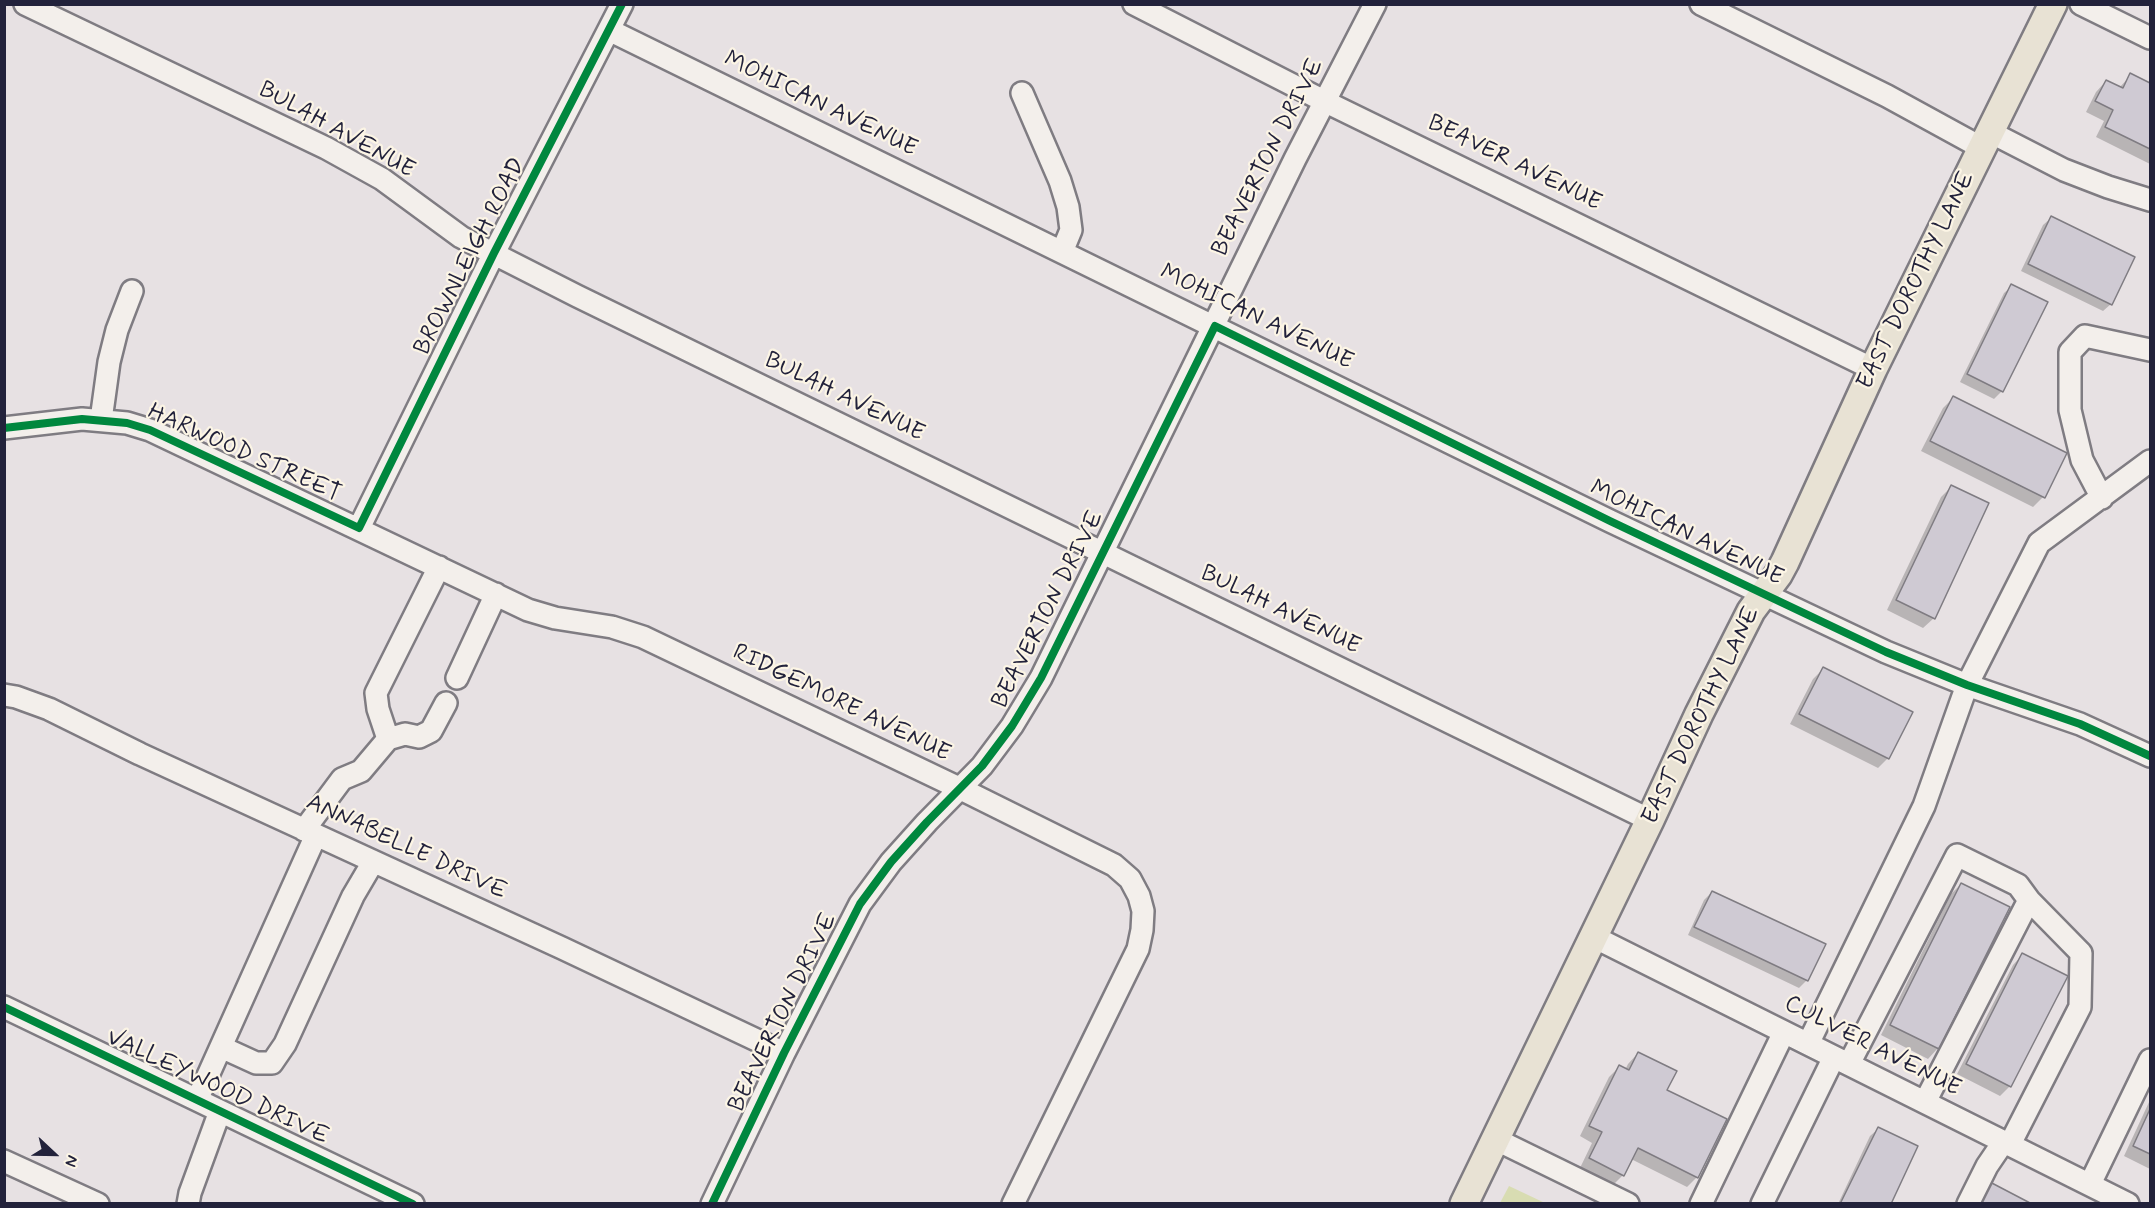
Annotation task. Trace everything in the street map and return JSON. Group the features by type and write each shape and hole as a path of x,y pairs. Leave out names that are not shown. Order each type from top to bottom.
{"main road":[{"name":"EAST DOROTHY LANE","path":"1464,1203 1699,714 1751,611 1785,562 1873,369 2053,4"}],"street":[{"name":"BULAH AVENUE","path":"25,4 326,148 382,179 461,237 1103,554 1650,820"},
{"name":"BROWNLEIGH ROAD","path":"359,528 494,253 622,4"},
{"name":"BEAVER AVENUE","path":"1134,4 1326,102 1873,369"},
{"name":"BEAVERTON DRIVE","path":"712,1203 784,1053 860,904 912,838 982,766 1012,726 1041,678 1295,159 1375,4"},
{"path":"1701,4 1887,96 1986,140 2108,187 2151,200"},
{"path":"2081,4 2151,38"},
{"name":"MOHICAN AVENUE","path":"609,30 1610,521 1886,652 1968,685 2080,724 2151,756"},
{"path":"1022,93 1060,182 1068,207 1071,230 1062,252"},
{"path":"101,420 109,362 117,330 132,291"},
{"path":"2102,498 2082,460 2070,410 2070,352 2085,336 2151,350"},
{"name":"HARWOOD STREET","path":"4,428 82,419 127,423 150,430 359,528"},
{"path":"1808,1044 1924,806 1968,685 2039,543 2151,460"},
{"name":"RIDGEMORE AVENUE","path":"359,528 528,610 555,618 612,627 643,637 1114,865 1130,879 1139,896 1143,911 1138,949 1013,1203"},
{"path":"388,739 378,710 376,693 439,567"},
{"path":"457,678 496,594"},
{"name":"ANNABELLE DRIVE","path":"4,695 49,709 140,754 784,1053"},
{"path":"197,1100 310,833 342,779 361,771 388,739 405,734 419,737 431,731 446,703"},
{"path":"1762,1203 1957,855 2018,885 2029,900 2081,953 2080,1007 2007,1143 1987,1166 1968,1203"},
{"path":"221,1047 256,1063 273,1063 285,1044 353,896 374,862"},
{"path":"1925,1102 2029,900"},
{"name":"CULVER AVENUE","path":"1592,936 2128,1203"},
{"name":"VALLEYWOOD DRIVE","path":"4,1007 197,1100 379,1196 413,1203"},
{"path":"1701,1203 1784,1032"},
{"path":"2090,1184 2151,1060"},
{"path":"188,1203 220,1112"},
{"path":"1495,1139 1628,1203"},
{"path":"4,1161 98,1203"}],"green space":[{"path":"1509,1186 1545,1203 1500,1203"}],"building":[{"path":"2130,73 2150,83 2150,149 2105,127 2113,110 2095,101 2106,80 2123,88"},
{"path":"2051,216 2135,257 2112,305 2028,264"},
{"path":"2011,284 2048,302 2003,392 1967,374"},
{"path":"1953,396 2067,453 2045,498 1930,441"},
{"path":"1951,485 1989,503 1935,619 1896,600"},
{"path":"1823,667 1913,712 1889,759 1799,714"},
{"path":"1961,883 2010,907 1939,1049 1890,1025"},
{"path":"1712,891 1826,944 1808,981 1694,927"},
{"path":"2022,953 2068,976 2011,1087 1966,1064"},
{"path":"1638,1052 1677,1071 1667,1090 1727,1119 1698,1178 1638,1148 1624,1176 1589,1158 1602,1132 1589,1126 1619,1065 1629,1070"},
{"path":"2150,1109 2150,1154 2133,1146"},
{"path":"1878,1127 1918,1146 1891,1204 1840,1204"},
{"path":"1988,1181 2032,1204 1977,1204"}],"cycle path":[{"path":"4,428 82,419 127,423 150,430 359,528 494,253 622,4"},
{"path":"712,1204 784,1053 860,904 891,862 982,766 1012,726 1041,678 1215,326 1610,521 1886,652 1967,685 2080,724 2150,756"},
{"path":"4,1007 413,1204"}]}
